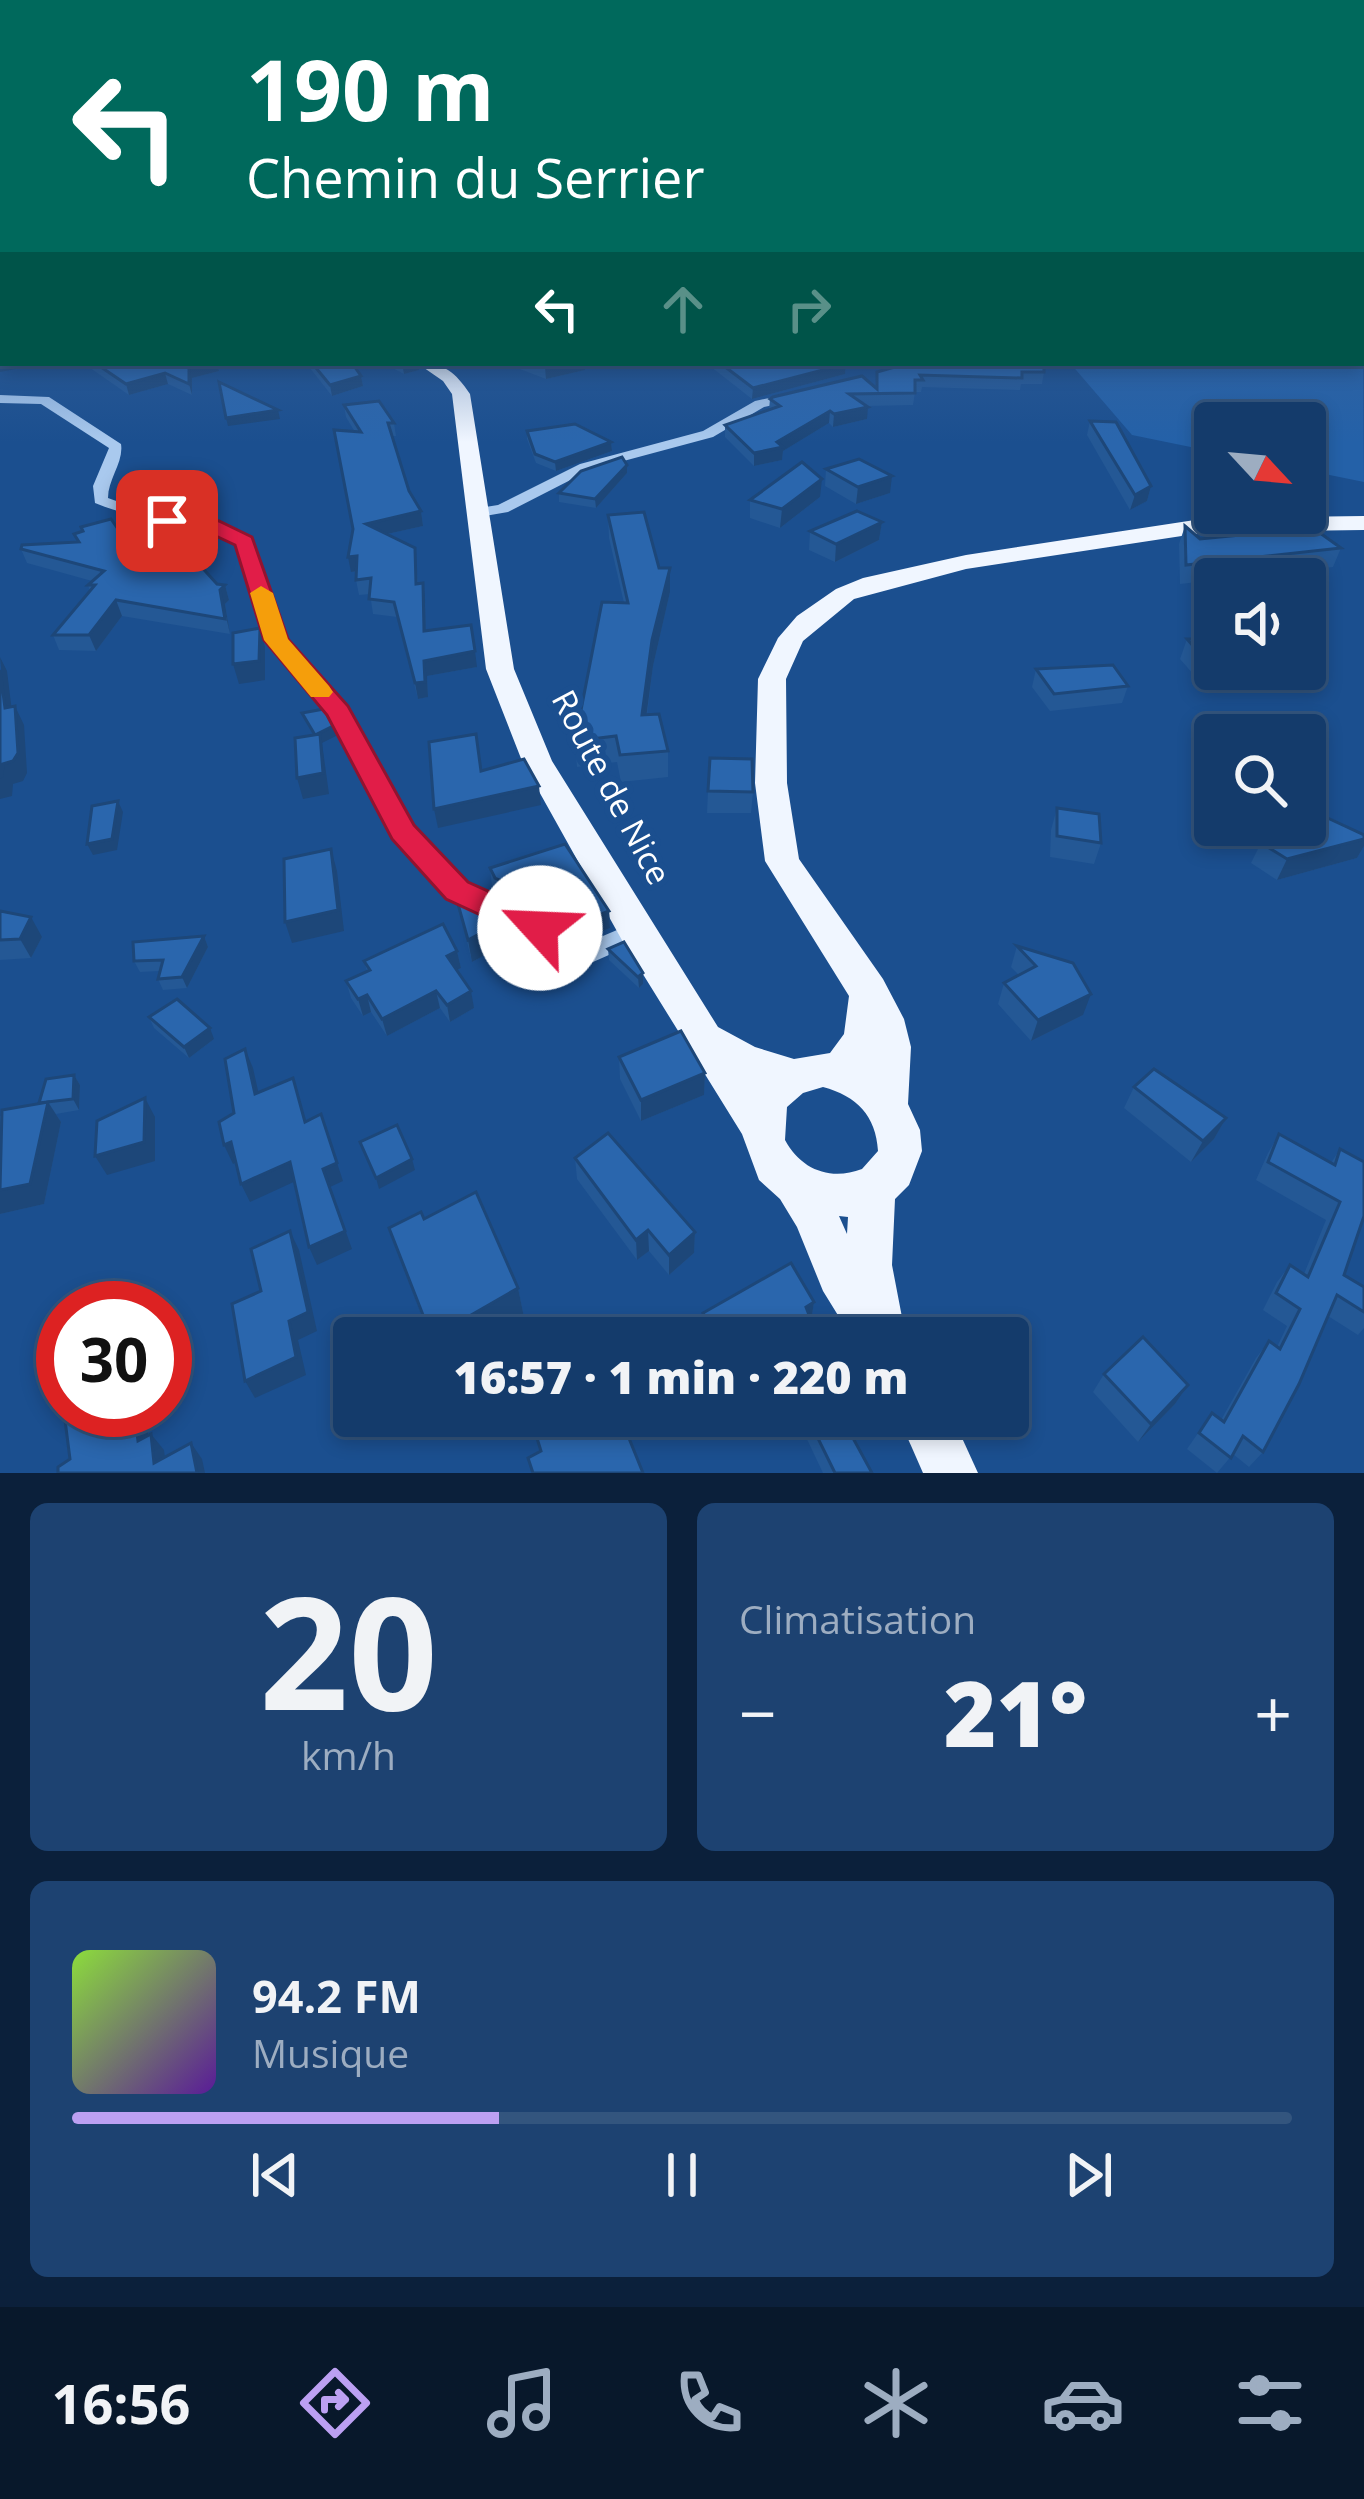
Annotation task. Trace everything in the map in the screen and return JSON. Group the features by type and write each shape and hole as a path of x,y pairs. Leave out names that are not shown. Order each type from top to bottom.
{"main road":[{"name":"Route de Nice","path":"431,366 449,376 460,394 500,669 537,761 636,932 760,1126"},
{"path":"888,1102 892,1047 869,990 800,896 782,861 775,822 772,679 790,638 806,622 859,589 950,564 1208,525 1362,524"},
{"path":"841,1071 862,1038 869,990"},
{"name":"Route de Nice","path":"706,1038 743,1060 791,1076"},
{"path":"796,1185 836,1196 873,1186 888,1174 898,1157 898,1119 875,1088 841,1071 824,1069 791,1076 769,1097 760,1126 769,1159 796,1185 867,1317"},
{"path":"873,1186 868,1265 877,1317"},
{"path":"934,1437 951,1473"}],"street":[{"path":"479,512 502,508 586,467 708,434 766,402 816,392"},
{"path":"0,399 44,400 116,447 114,463 100,485 100,500 123,512 212,526 244,542 276,640 339,712 403,831 457,890 576,949 593,952 636,932"}],"shaded area":[{"path":"1073,366 1363,366 1364,482 1326,474 1326,402 1194,402 1194,448 1132,435"}],"building":[{"path":"99,366 193,366 189,367 189,384 165,373 126,384"},
{"path":"314,366 354,366 361,376 330,385"},
{"path":"724,366 838,366 753,388"},
{"path":"898,366 1044,366 1044,372 1022,372 1022,378 920,375 923,380 915,380 915,393 849,394 868,407 830,411 777,442 783,447 754,453 725,425 780,406 770,399 773,397 862,376 877,389 877,372"},
{"path":"219,382 278,410 226,418"},
{"path":"379,401 394,423 388,423 409,491 421,511 366,524 415,548 416,584 423,583 424,631 471,625 475,651 424,661 425,682 415,683 394,602 369,599 371,578 356,580 357,556 348,557 353,529 334,430 361,432 344,405"},
{"path":"1090,421 1116,422 1151,486 1135,495"},
{"path":"575,424 611,442 555,462 535,454 527,431"},
{"path":"622,457 627,465 595,499 559,493 581,471"},
{"path":"859,459 892,476 858,487 826,469"},
{"path":"802,462 822,479 782,509 750,500"},
{"path":"857,511 882,522 836,544 810,531"},
{"path":"644,512 659,568 670,568 652,640 642,715 659,714 668,751 620,755 616,736 575,741 602,602 628,603 608,515"},
{"path":"111,519 143,565 187,551 217,584 225,585 220,590 225,619 116,600 89,635 53,635 95,585 88,585 104,571 21,549 22,545 79,542 74,534 83,531 81,527"},
{"path":"1185,526 1200,539 1321,534 1341,548 1250,558 1194,558 1194,564 1186,565"},
{"path":"260,628 259,661 233,664 233,633"},
{"path":"1113,665 1128,686 1054,694 1036,669"},
{"path":"0,670 5,708 15,706 18,753 3,764 0,777"},
{"path":"324,709 333,726 315,735 302,713"},
{"path":"320,734 323,773 297,778 295,738"},
{"path":"476,734 481,771 524,759 539,786 434,809 429,742"},
{"path":"710,758 752,759 753,792 708,791"},
{"path":"118,801 112,839 87,844 92,806"},
{"path":"1057,808 1099,814 1101,843 1057,836"},
{"path":"1326,817 1364,835 1364,839 1287,859 1266,846 1326,846"},
{"path":"565,844 609,911 589,919 495,878 490,868"},
{"path":"331,849 338,910 285,922 284,859"},
{"path":"473,894 540,926 514,940 500,923 468,940 458,904"},
{"path":"0,911 31,917 20,939 0,940"},
{"path":"443,924 457,951 447,956 471,991 447,1005 436,991 382,1019 367,995 358,999 346,981 370,970 364,961"},
{"path":"204,936 182,977 158,979 163,960 134,961 133,942"},
{"path":"624,942 643,973 638,977 608,949"},
{"path":"1017,946 1073,963 1091,994 1038,1020 1004,983 1036,966"},
{"path":"177,999 210,1028 184,1047 149,1017"},
{"path":"681,1031 705,1073 641,1100 619,1057"},
{"path":"245,1049 255,1094 293,1078 305,1122 321,1114 337,1163 323,1169 345,1231 309,1247 290,1162 241,1184 231,1142 224,1145 219,1122 234,1113 225,1059"},
{"path":"1154,1069 1226,1118 1203,1141 1134,1087"},
{"path":"74,1075 73,1099 39,1103 46,1079"},
{"path":"145,1098 144,1142 95,1156 97,1121"},
{"path":"48,1102 30,1184 0,1190 2,1110"},
{"path":"397,1125 412,1159 376,1178 360,1142"},
{"path":"608,1133 695,1232 669,1255 648,1230 636,1240 575,1158"},
{"path":"1279,1134 1335,1165 1340,1149 1364,1162 1364,1216 1344,1275 1364,1287 1364,1312 1337,1295 1263,1452 1243,1436 1231,1458 1199,1433 1212,1413 1224,1422 1269,1341 1280,1349 1300,1309 1276,1293 1290,1265 1308,1277 1340,1202 1268,1162"},
{"path":"476,1192 518,1288 468,1317 424,1317 389,1228 421,1212 424,1219"},
{"path":"290,1231 308,1312 289,1321 296,1357 245,1381 232,1304 261,1291 251,1249"},
{"path":"791,1263 814,1302 806,1307 810,1317 705,1317 703,1313"},
{"path":"1143,1337 1188,1385 1151,1424 1104,1374"},
{"path":"67,1437 137,1437 138,1441 151,1437 154,1463 191,1443 197,1473 58,1473 58,1467 70,1459"},
{"path":"537,1437 628,1437 643,1473 533,1473 528,1458 541,1451"},
{"path":"817,1437 852,1437 872,1473 835,1473"}],"slow traffic":[{"path":"261,593 276,640 320,692"}],"route":[{"path":"167,521 212,526 244,542 276,640 339,712 403,831 457,890 540,928"}]}
